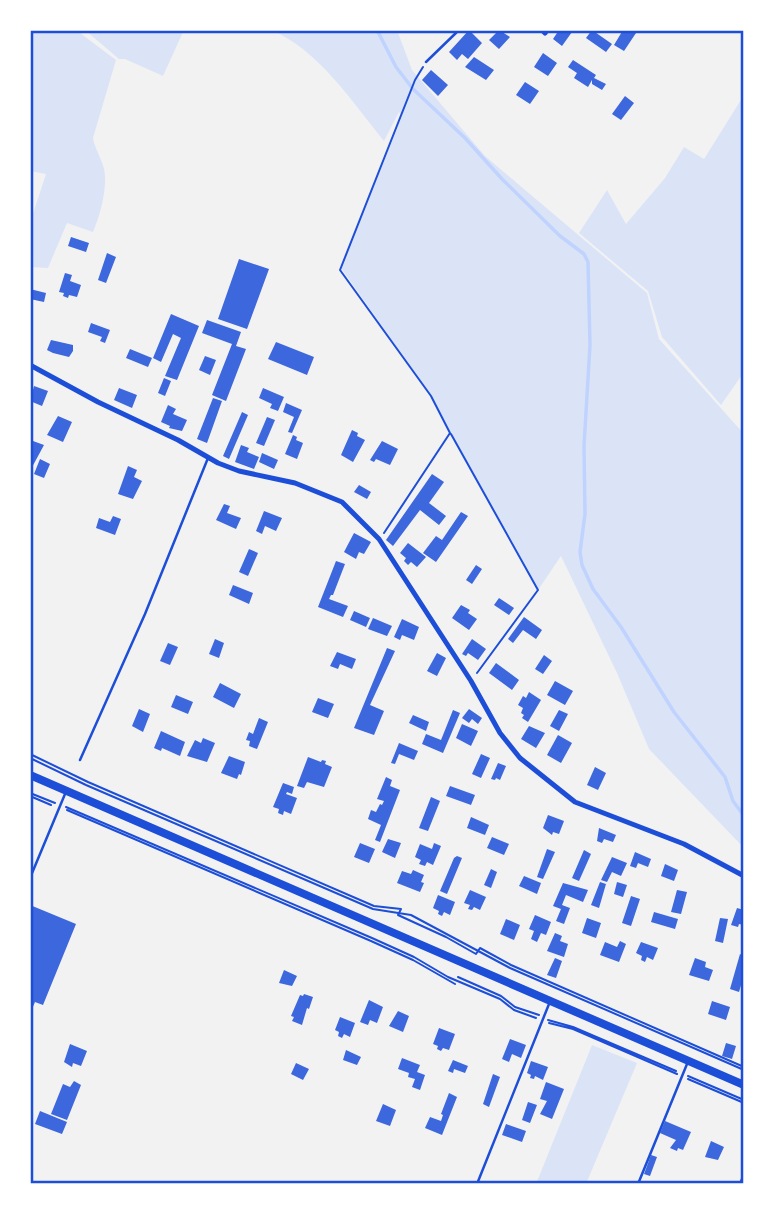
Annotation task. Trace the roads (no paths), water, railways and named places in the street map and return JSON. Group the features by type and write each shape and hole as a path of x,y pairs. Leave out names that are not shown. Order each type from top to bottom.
{"main road":[{"path":"30,775 744,1085"}],"street":[{"path":"30,365 208,458 239,471 295,483 342,502 358,515 379,539 511,748 564,795 587,807 703,852 744,876"}],"lane":[{"path":"426,62 459,30"},
{"path":"80,760 145,614 208,458"},
{"path":"30,878 66,791"},
{"path":"477,1184 550,1001"},
{"path":"638,1184 689,1061"},
{"path":"740,1184 744,1174"}],"waterway":[{"path":"377,30 396,67 413,89 465,138 560,236 584,254 588,262 590,345 584,446 585,514 580,552 582,565 593,589 621,627 674,712 725,777 733,801 744,816"}]}
